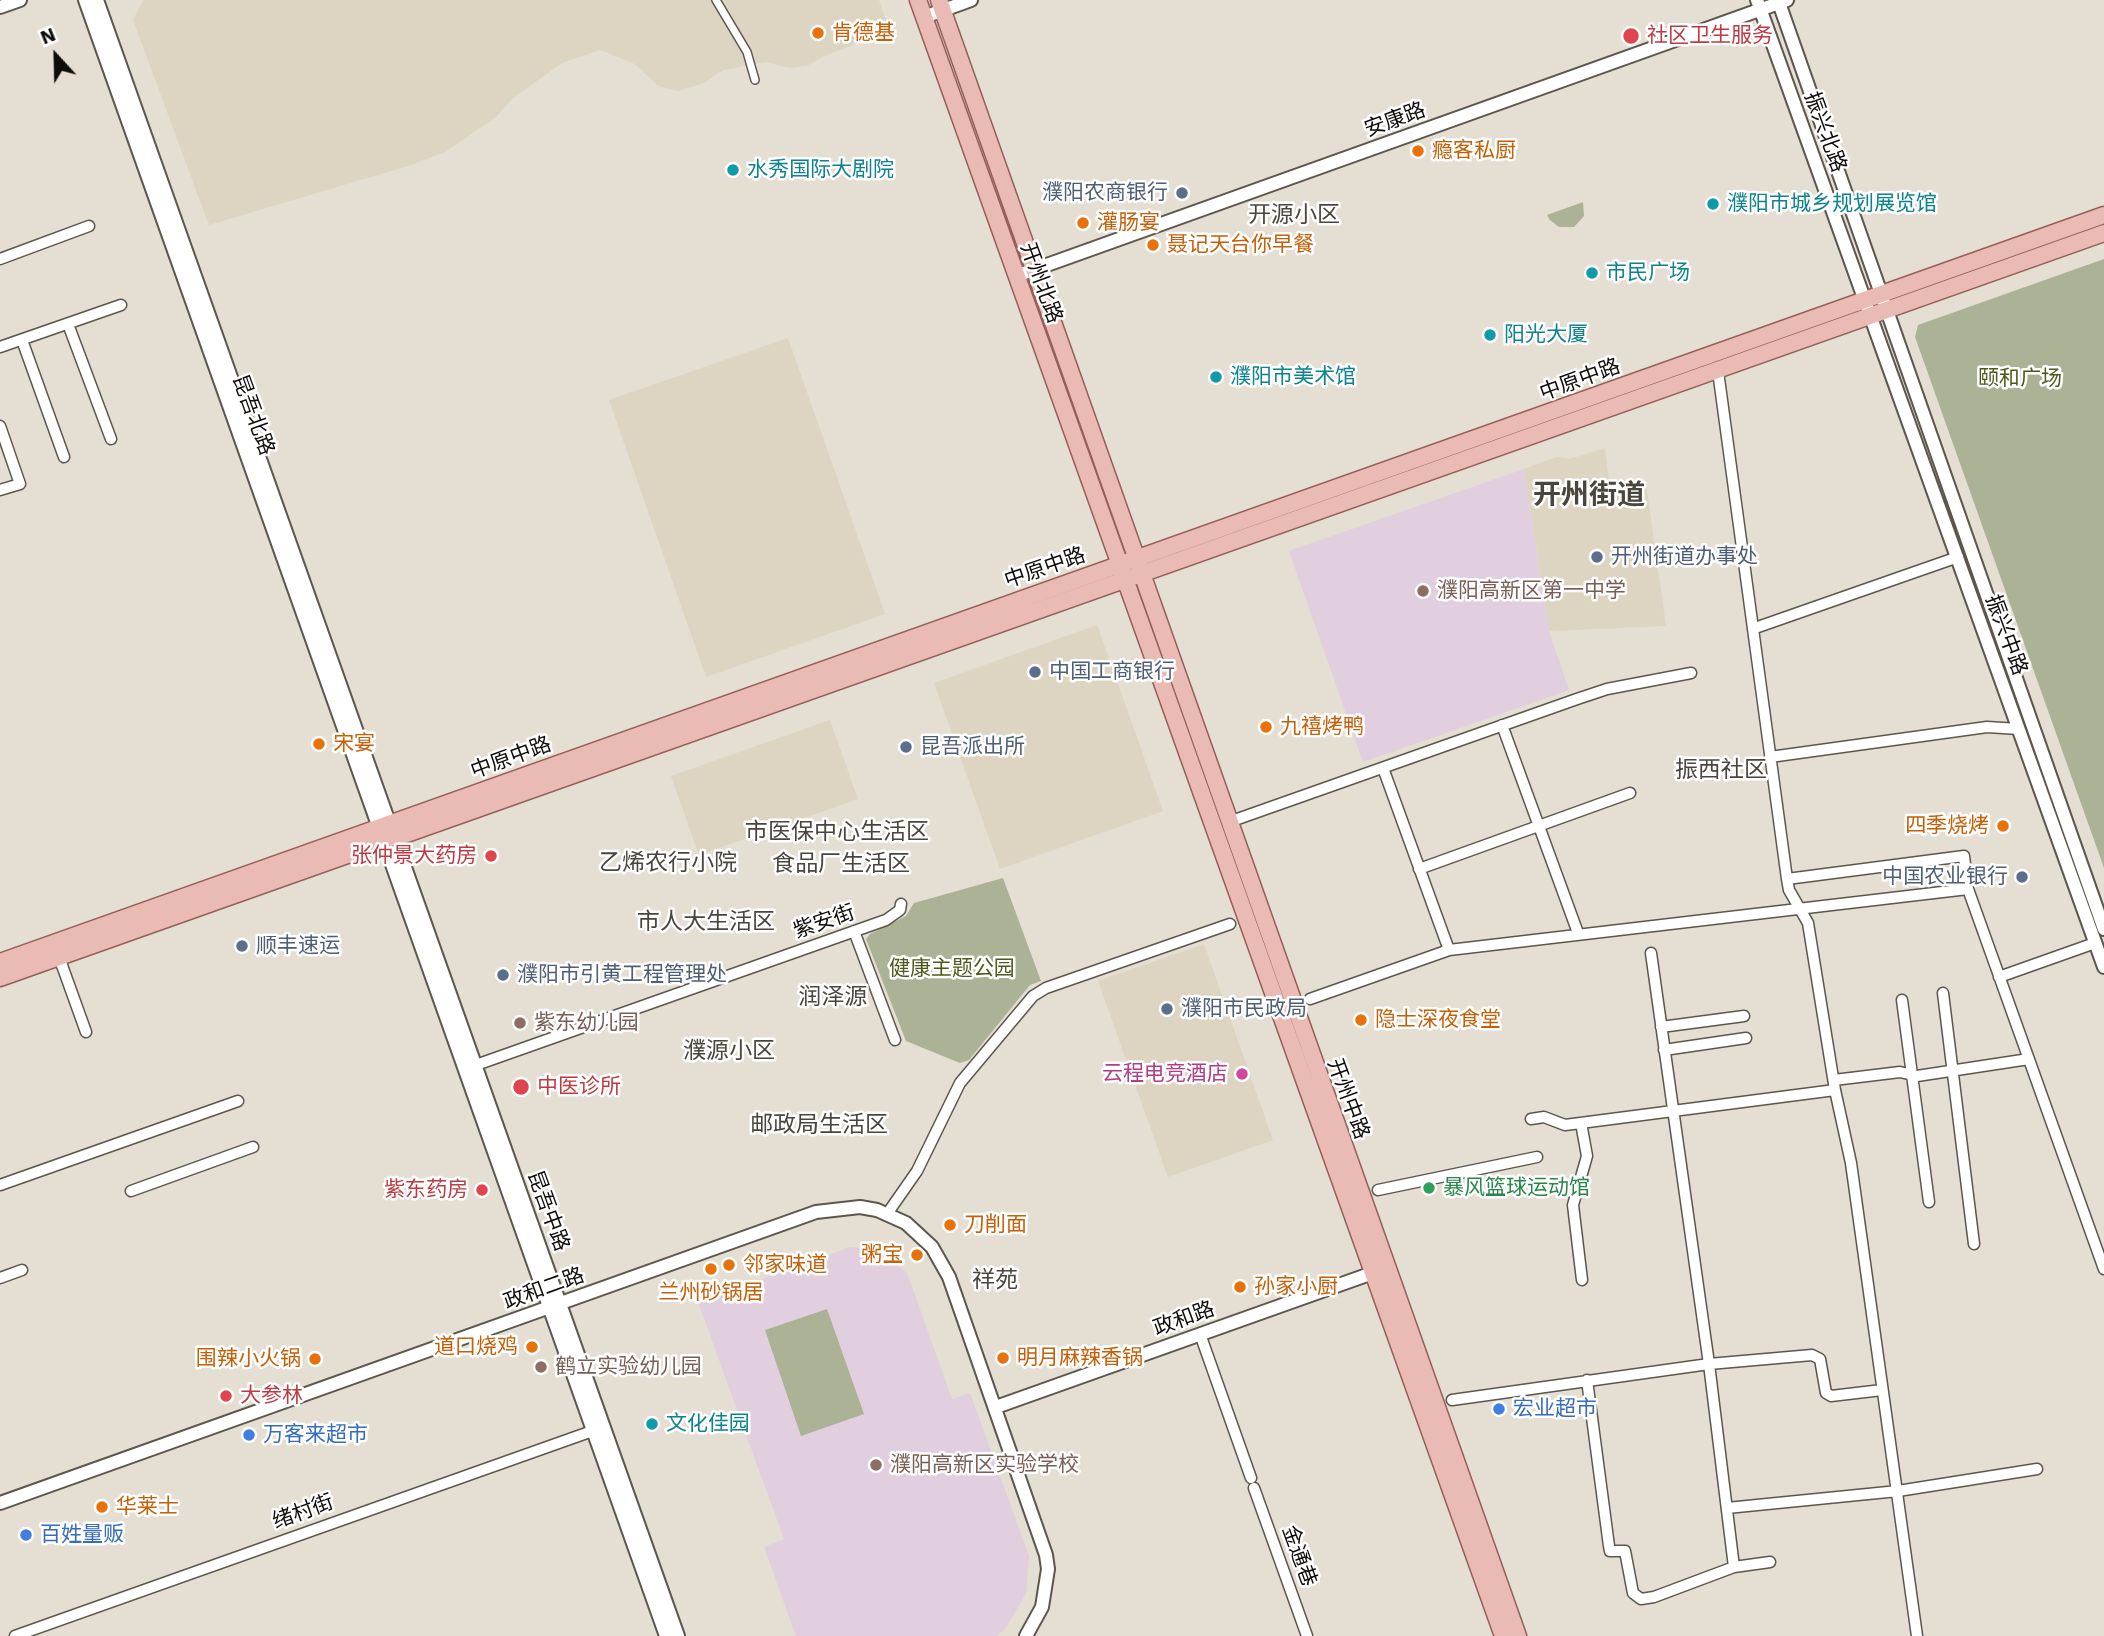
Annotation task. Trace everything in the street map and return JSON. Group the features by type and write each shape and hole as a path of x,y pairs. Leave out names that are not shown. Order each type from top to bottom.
{"main road":[{"name":"开州北路","path":"918,0 1125,580"},
{"name":"开州北路","path":"941,5 1144,573"},
{"name":"中原中路","path":"0,978 1138,557 2104,215"},
{"name":"中原中路","path":"0,962 387,833 1125,580 2104,233"},
{"name":"开州中路","path":"1144,573 1503,1636"},
{"name":"开州中路","path":"1125,580 1518,1636"}],"street":[{"path":"0,7 20,0"},
{"name":"昆吾北路","path":"85,0 387,833"},
{"name":"昆吾北路","path":"97,0 387,833"},
{"path":"716,0 747,52 755,80"},
{"path":"924,18 941,5 971,0"},
{"name":"安康路","path":"1016,276 1759,5 1782,1"},
{"name":"振兴北路","path":"1782,1 1887,311"},
{"name":"振兴北路","path":"1759,5 1870,317"},
{"path":"0,259 89,226"},
{"path":"0,348 121,305"},
{"name":"振兴中路","path":"1887,311 2104,929"},
{"name":"振兴中路","path":"1870,317 2104,967"},
{"path":"68,324 111,439"},
{"path":"22,340 64,457"},
{"path":"1718,371 1787,879 1789,890 1803,910 1808,923 1834,1085 1862,1226 1917,1636"},
{"path":"0,426 20,484 0,490"},
{"path":"1755,628 1958,557"},
{"path":"1229,822 1607,689 1691,673"},
{"path":"1502,726 1578,933"},
{"path":"1770,757 1987,727 2020,729"},
{"path":"1383,768 1449,950"},
{"path":"1419,869 1630,793"},
{"name":"昆吾中路","path":"387,833 475,1065 555,1305"},
{"name":"昆吾中路","path":"387,833 598,1428 666,1636"},
{"path":"1787,879 1964,856 1968,889 2104,1269"},
{"path":"1310,999 1449,950 1968,889"},
{"name":"紫安街","path":"475,1065 886,920 900,910 901,904"},
{"path":"887,1214 917,1171 960,1083 1033,996 1046,988 1230,924"},
{"path":"855,931 895,1040"},
{"path":"1999,976 2095,943"},
{"path":"1651,953 1709,1364 1734,1567"},
{"path":"59,957 86,1032"},
{"path":"1943,993 1973,1244"},
{"path":"1902,1000 1929,1202"},
{"path":"1661,1027 1744,1016"},
{"path":"1664,1051 1746,1038"},
{"path":"1531,1119 1544,1117 1565,1125 1834,1085 1900,1072 1912,1075 1952,1072 2029,1059"},
{"path":"0,1185 238,1101"},
{"path":"1581,1123 1587,1156 1573,1205 1582,1280"},
{"path":"131,1191 253,1147"},
{"path":"1378,1190 1536,1157"},
{"name":"政和二路","path":"0,1503 816,1212 860,1207 887,1214 923,1237 942,1263 1023,1480 1048,1569 1042,1607 1026,1636"},
{"path":"0,1278 22,1270"},
{"name":"政和路","path":"996,1407 1380,1270"},
{"name":"金通巷","path":"1200,1334 1307,1636"},
{"path":"1452,1400 1709,1364 1812,1355 1820,1359 1826,1394 1830,1396 1882,1390"},
{"path":"1587,1380 1610,1551 1625,1551 1633,1593 1640,1599 1654,1597 1734,1567 1770,1562"},
{"name":"昆吾中路","path":"598,1428 678,1636"},
{"name":"绪村街","path":"15,1636 598,1428"},
{"path":"1727,1508 1898,1491 2038,1469"}],"shaded area":[{"path":"143,0 879,0 890,31 824,56 807,66 789,68 766,62 723,70 704,83 678,91 658,86 635,64 600,50 562,63 513,98 495,118 445,152 408,166 209,225 133,20"},
{"path":"788,338 885,614 706,677 609,400"},
{"name":"开州街道办事处","path":"1605,448 1610,489 1646,484 1666,626 1549,631 1524,469 1557,457 1570,459"},
{"name":"濮阳高新区第一中学","path":"1524,469 1549,631 1569,690 1363,762 1289,551"},
{"path":"1097,625 1163,811 1000,869 934,683"},
{"path":"830,720 858,799 699,855 671,776"},
{"path":"1204,944 1273,1140 1168,1177 1098,981"},
{"name":"濮阳高新区实验学校","path":"851,1247 870,1248 883,1253 907,1273 952,1399 970,1393 1029,1556 1026,1593 1006,1628 997,1636 796,1636 764,1547 784,1539 698,1302"}],"green space":[{"path":"1583,202 1584,216 1574,227 1559,227 1547,215"},
{"name":"颐和广场","path":"2104,259 2104,868 1915,337 1918,325"},
{"name":"健康主题公园","path":"1003,878 1041,981 1030,985 969,1060 960,1063 906,1041 866,939 870,934 906,916 914,903"},
{"path":"827,1309 864,1414 801,1436 765,1330"}],"place":[{"name":"肯德基","path":"818,33"},
{"name":"社区卫生服务","path":"1631,36"},
{"name":"瘾客私厨","path":"1418,151"},
{"name":"水秀国际大剧院","path":"733,170"},
{"name":"濮阳农商银行","path":"1182,193"},
{"name":"濮阳市城乡规划展览馆","path":"1713,204"},
{"name":"灌肠宴","path":"1083,223"},
{"name":"聂记天台你早餐","path":"1153,245"},
{"name":"市民广场","path":"1592,273"},
{"name":"阳光大厦","path":"1490,335"},
{"name":"濮阳市美术馆","path":"1216,377"},
{"name":"开州街道办事处","path":"1597,557"},
{"name":"濮阳高新区第一中学","path":"1423,591"},
{"name":"中国工商银行","path":"1035,672"},
{"name":"九禧烤鸭","path":"1266,727"},
{"name":"宋宴","path":"319,744"},
{"name":"昆吾派出所","path":"906,747"},
{"name":"四季烧烤","path":"2003,826"},
{"name":"张仲景大药房","path":"491,856"},
{"name":"中国农业银行","path":"2022,877"},
{"name":"顺丰速运","path":"242,946"},
{"name":"濮阳市引黄工程管理处","path":"503,975"},
{"name":"濮阳市民政局","path":"1167,1009"},
{"name":"隐士深夜食堂","path":"1361,1020"},
{"name":"紫东幼儿园","path":"520,1023"},
{"name":"云程电竞酒店","path":"1242,1074"},
{"name":"中医诊所","path":"521,1087"},
{"name":"暴风篮球运动馆","path":"1429,1188"},
{"name":"紫东药房","path":"482,1190"},
{"name":"刀削面","path":"950,1225"},
{"name":"粥宝","path":"917,1255"},
{"name":"邻家味道","path":"729,1265"},
{"name":"兰州砂锅居","path":"711,1269"},
{"name":"孙家小厨","path":"1240,1287"},
{"name":"道口烧鸡","path":"532,1347"},
{"name":"明月麻辣香锅","path":"1003,1358"},
{"name":"围辣小火锅","path":"315,1359"},
{"name":"鹤立实验幼儿园","path":"541,1367"},
{"name":"大参林","path":"226,1396"},
{"name":"宏业超市","path":"1499,1409"},
{"name":"文化佳园","path":"652,1424"},
{"name":"万客来超市","path":"249,1435"},
{"name":"濮阳高新区实验学校","path":"876,1465"},
{"name":"华莱士","path":"102,1507"},
{"name":"百姓量贩","path":"26,1535"}],"district":[{"name":"开源小区","path":"1294,215"},
{"name":"开州街道","path":"1589,496"},
{"name":"振西社区","path":"1721,770"},
{"name":"市医保中心生活区","path":"837,832"},
{"name":"乙烯农行小院","path":"668,863"},
{"name":"食品厂生活区","path":"841,864"},
{"name":"市人大生活区","path":"706,922"},
{"name":"润泽源","path":"833,997"},
{"name":"濮源小区","path":"729,1051"},
{"name":"邮政局生活区","path":"819,1125"},
{"name":"祥苑","path":"995,1280"}]}
